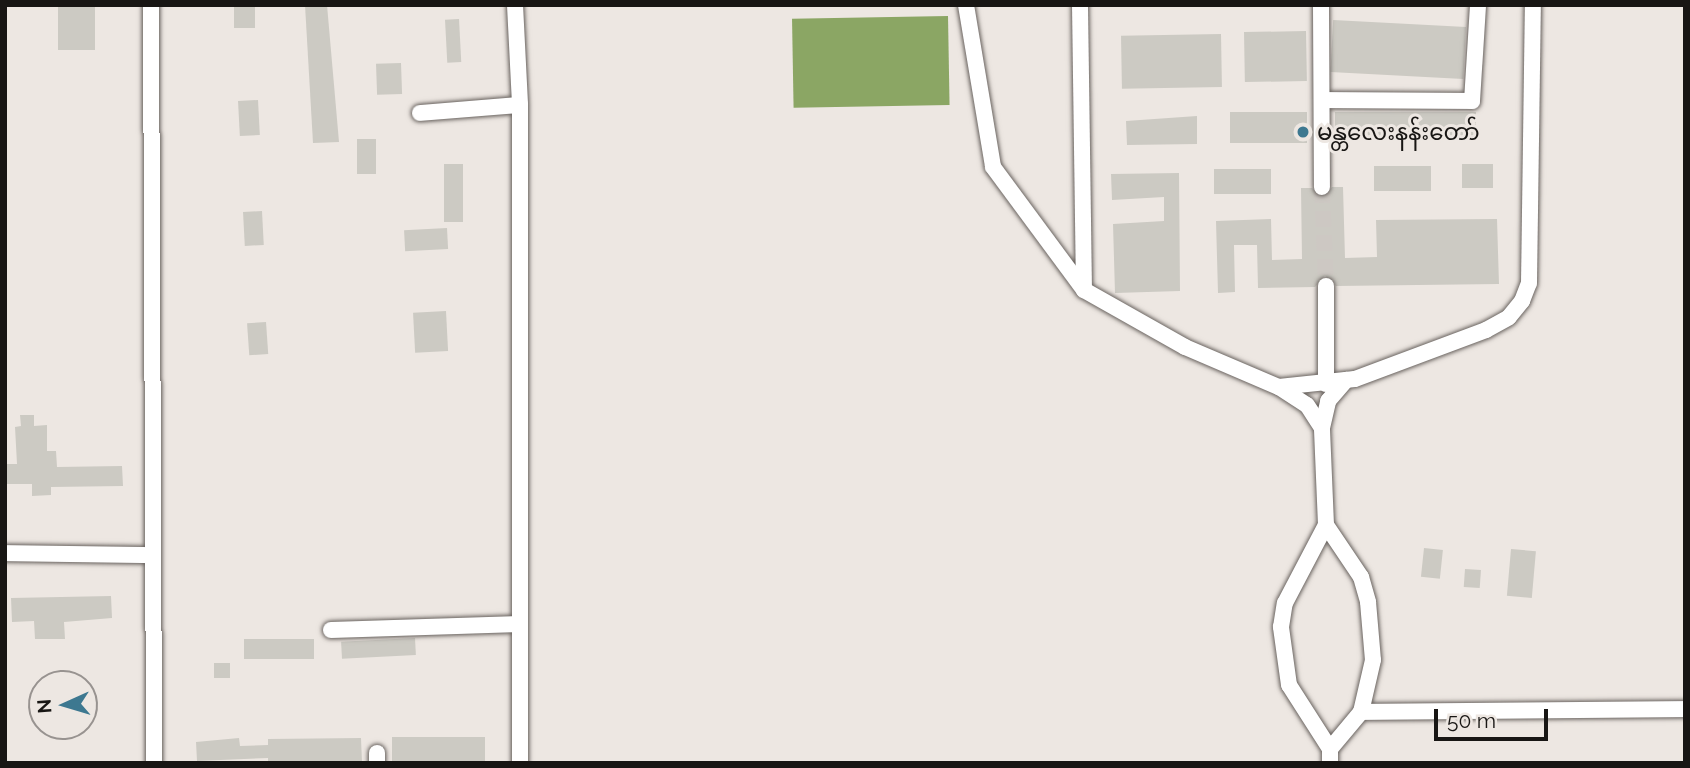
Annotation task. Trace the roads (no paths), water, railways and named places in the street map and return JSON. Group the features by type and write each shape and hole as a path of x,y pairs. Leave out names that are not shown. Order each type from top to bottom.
{"street":[{"path":"151,5 154,763"},
{"path":"515,5 520,105 520,763"},
{"path":"967,5 993,167 1084,290 1185,347 1279,387 1307,405 1322,428"},
{"path":"1080,5 1084,290"},
{"path":"1322,100 1472,101 1479,5"},
{"path":"1279,387 1346,380 1486,330 1509,317 1522,301 1529,283 1533,5"},
{"path":"1321,7 1322,187"},
{"path":"420,113 520,105"},
{"path":"1325,286 1326,384"},
{"path":"1326,525 1361,577 1368,602 1373,660 1361,712 1330,756 1289,685 1281,627 1285,603 1326,525 1322,428 1328,401 1346,380"},
{"path":"5,553 152,555"},
{"path":"331,630 520,624"},
{"path":"1361,712 1685,709"}],"tunnel":[{"path":"1322,187 1326,286"}],"place":[{"name":"မန္တလေးနန်းတော်","path":"1303,132"}]}
